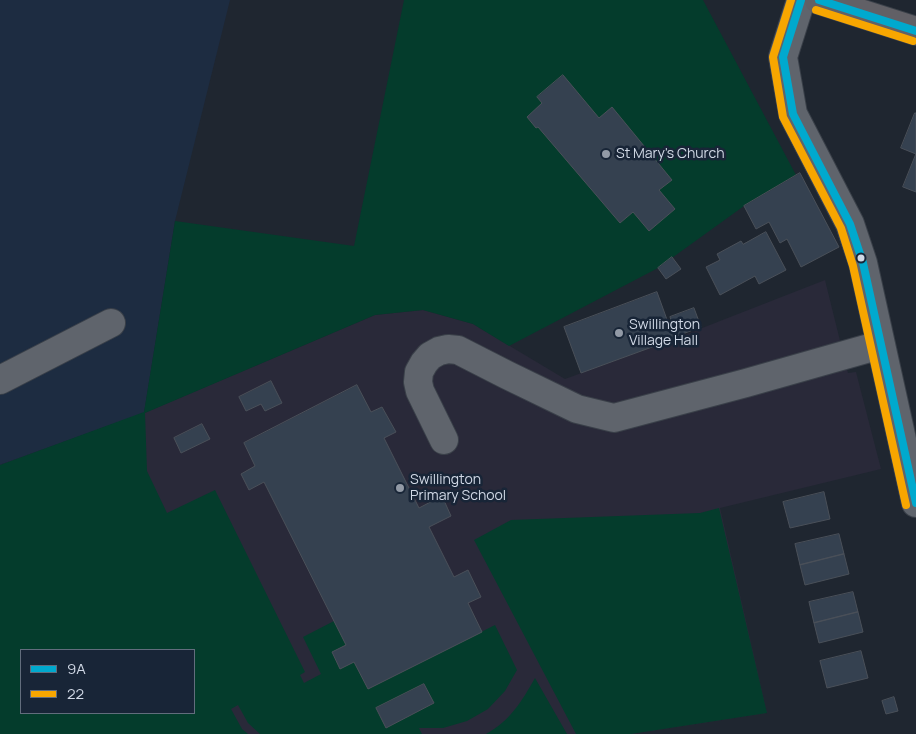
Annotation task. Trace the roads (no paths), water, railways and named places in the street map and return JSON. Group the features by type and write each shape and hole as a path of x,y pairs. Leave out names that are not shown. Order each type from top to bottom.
{"main road":[{"path":"819,0 874,8 916,31"}],"street":[{"path":"801,0 784,57 793,114 850,224 863,263 916,503"},
{"path":"0,380 111,323"},
{"path":"444,440 420,391 418,382 419,372 430,356 448,349 458,350 577,409 614,418 880,345"}],"place":[{"name":"St Mary's Church","path":"606,154"},
{"name":"Swillington Village Hall","path":"619,333"},
{"name":"Swillington Primary School","path":"400,488"}]}
